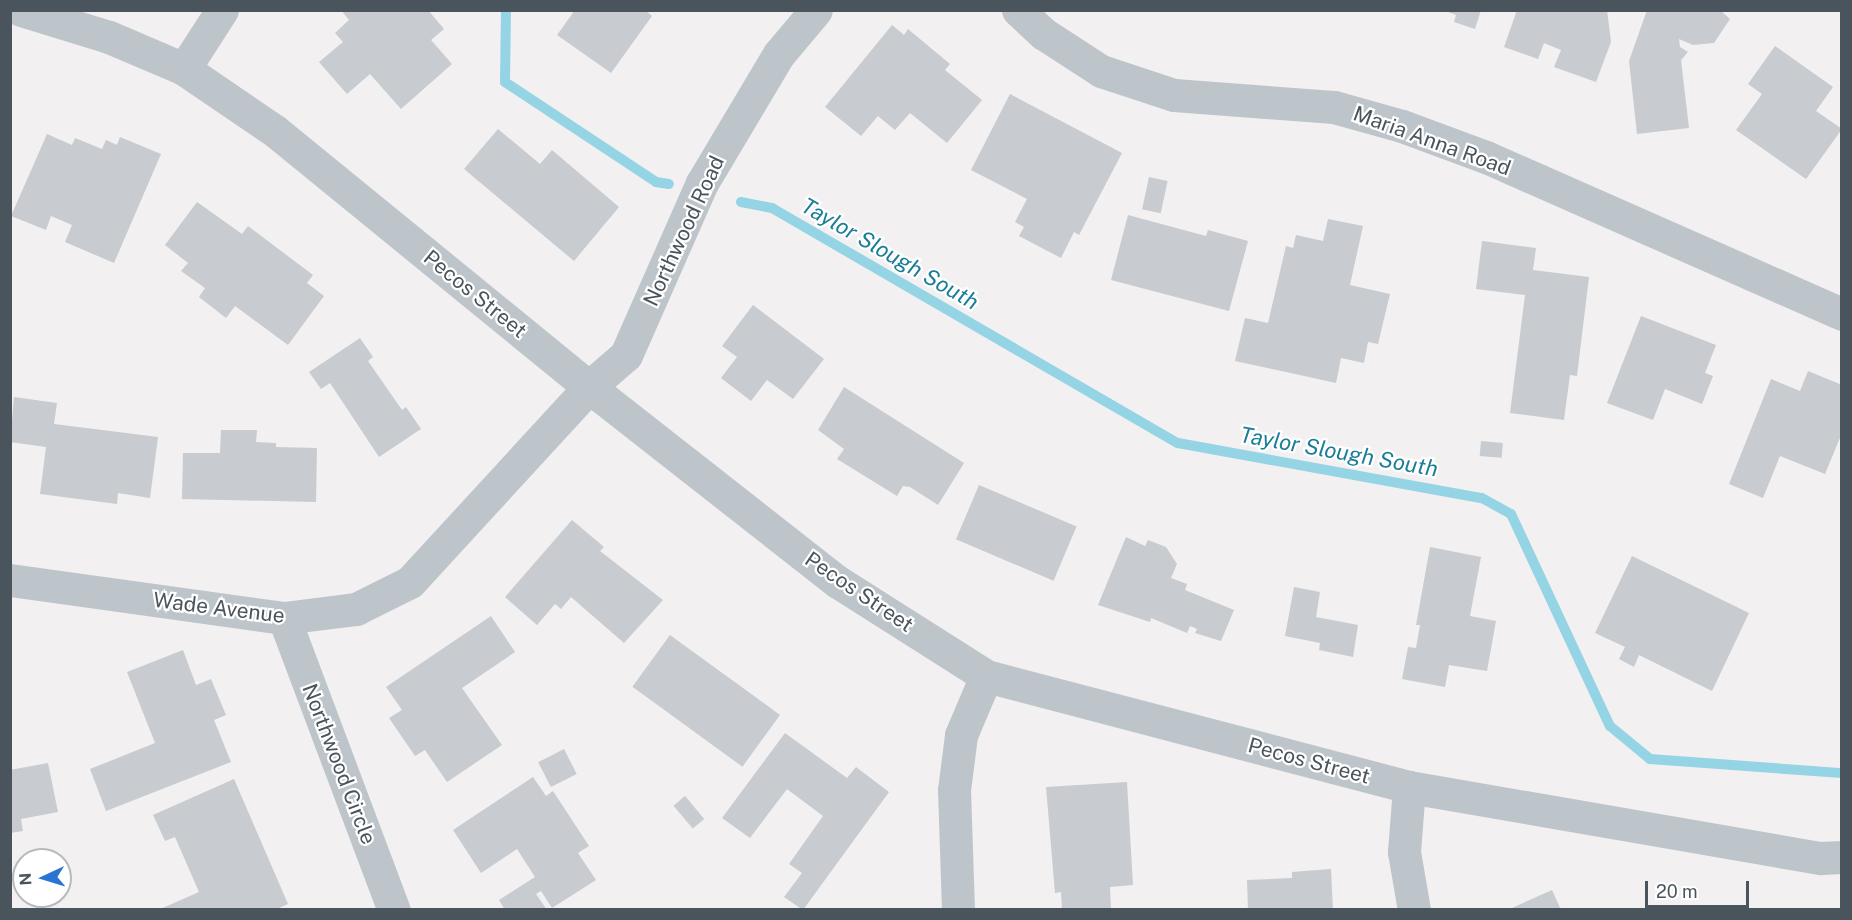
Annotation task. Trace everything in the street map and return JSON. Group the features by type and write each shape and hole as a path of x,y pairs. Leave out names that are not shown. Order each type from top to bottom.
{"street":[{"name":"Pecos Street","path":"21,10 109,37 184,69 275,131 589,387 838,582 986,676 1409,787 1821,858 1842,857"},
{"path":"184,69 222,10"},
{"name":"Northwood Road","path":"589,387 626,355 702,183 779,54 816,10"},
{"name":"Maria Anna Road","path":"1018,10 1044,34 1101,71 1174,95 1334,107 1402,126 1486,157 1842,314"},
{"name":"Wade Avenue","path":"10,580 284,618 356,609 410,582 589,387"},
{"name":"Northwood Circle","path":"284,618 394,909"},
{"path":"958,909 954,790 961,735 986,676"},
{"path":"1409,787 1404,852 1414,909"}],"building":[{"path":"341,10 428,10 444,29 431,40 452,64 401,109 370,74 347,94 319,62 343,42 335,33 349,20"},
{"path":"575,10 645,10 652,16 611,73 557,35"},
{"path":"1443,10 1481,10 1475,29 1454,22 1456,15"},
{"path":"1517,10 1607,10 1611,42 1596,82 1554,67 1561,50 1544,43 1538,59 1504,47"},
{"path":"1647,10 1720,10 1730,19 1714,43 1693,45 1679,39 1680,47 1688,52 1681,60 1689,128 1637,134 1629,61"},
{"path":"892,25 904,35 908,29 950,64 945,70 982,100 947,143 910,113 895,130 878,116 861,136 825,107"},
{"path":"1775,46 1833,87 1816,111 1842,129 1806,179 1736,130 1762,94 1748,84"},
{"path":"1010,94 1122,153 1079,235 1074,232 1061,258 1019,236 1024,227 1015,222 1027,199 971,170"},
{"path":"498,129 540,164 552,150 619,207 574,261 464,169"},
{"path":"47,134 72,145 75,138 102,149 106,140 117,145 120,137 161,154 114,263 65,242 72,225 51,216 46,230 11,216"},
{"path":"1149,177 1168,181 1161,213 1142,209"},
{"path":"197,202 242,234 248,226 313,275 307,283 324,296 288,345 235,306 226,318 199,297 205,288 181,271 188,263 165,245"},
{"path":"1128,215 1206,236 1208,230 1248,241 1229,311 1111,280"},
{"path":"1328,219 1363,226 1350,285 1390,294 1378,344 1368,342 1364,363 1341,358 1336,383 1235,361 1245,318 1268,323 1286,246 1293,248 1296,235 1323,241"},
{"path":"1482,241 1536,248 1533,270 1589,277 1577,376 1570,375 1564,420 1510,413 1525,295 1476,289"},
{"path":"753,305 824,359 793,399 767,380 751,401 721,378 737,357 722,346"},
{"path":"1641,316 1716,345 1705,373 1713,376 1702,404 1665,389 1653,420 1607,403"},
{"path":"360,338 373,357 368,361 402,410 406,407 421,429 379,457 330,383 321,389 309,372"},
{"path":"1808,371 1842,385 1842,433 1825,474 1780,456 1763,498 1729,484 1771,379 1800,391"},
{"path":"844,387 964,463 938,505 910,487 903,486 897,496 837,459 844,449 818,430"},
{"path":"14,397 57,403 54,424 158,437 150,498 118,493 117,504 40,494 46,447 10,442"},
{"path":"221,430 257,430 256,442 276,443 276,447 317,448 316,502 182,499 183,453 220,453"},
{"path":"1481,441 1503,443 1502,458 1480,456"},
{"path":"979,485 1077,526 1054,581 956,539"},
{"path":"572,520 604,547 600,551 663,600 624,643 571,597 561,609 555,604 537,625 505,597"},
{"path":"1126,537 1145,546 1148,540 1166,547 1177,564 1171,578 1187,584 1185,590 1234,610 1221,641 1195,633 1197,629 1190,626 1187,633 1151,618 1150,622 1098,605"},
{"path":"1430,547 1481,557 1470,616 1496,621 1487,671 1449,665 1445,687 1402,679 1408,647 1416,648 1420,625 1416,625"},
{"path":"1632,556 1749,613 1712,691 1639,655 1634,667 1619,659 1625,647 1595,633"},
{"path":"1294,587 1320,592 1316,617 1358,625 1353,657 1319,650 1320,643 1285,636"},
{"path":"491,616 515,652 462,688 502,745 447,782 425,750 415,756 389,718 402,710 386,687"},
{"path":"670,635 780,715 742,767 632,687"},
{"path":"183,650 196,685 211,679 226,715 214,720 231,762 106,811 90,769 155,743 127,672"},
{"path":"785,733 847,778 856,767 889,792 803,910 784,897 802,873 789,864 823,816 787,789 750,838 722,818"},
{"path":"564,749 577,774 551,787 538,762"},
{"path":"48,763 58,812 21,819 23,831 10,833 10,770"},
{"path":"533,777 546,796 553,791 589,846 578,853 596,880 552,908 541,891 536,894 547,910 505,910 499,900 535,877 517,849 481,873 453,830"},
{"path":"234,779 288,904 274,910 158,910 199,892 175,837 165,841 153,815"},
{"path":"1127,782 1133,885 1110,887 1111,910 1062,910 1061,892 1055,893 1046,787"},
{"path":"685,796 704,819 693,829 674,806"},
{"path":"1331,869 1333,910 1248,910 1247,880 1292,878 1292,872"},
{"path":"1552,890 1561,910 1509,910 1514,907"}],"waterway":[{"name":"Taylor Slough South","path":"506,10 505,82 656,182 669,184"},
{"name":"Taylor Slough South","path":"741,202 772,208 1178,443 1482,498 1511,514 1610,726 1650,759 1842,773"}]}
